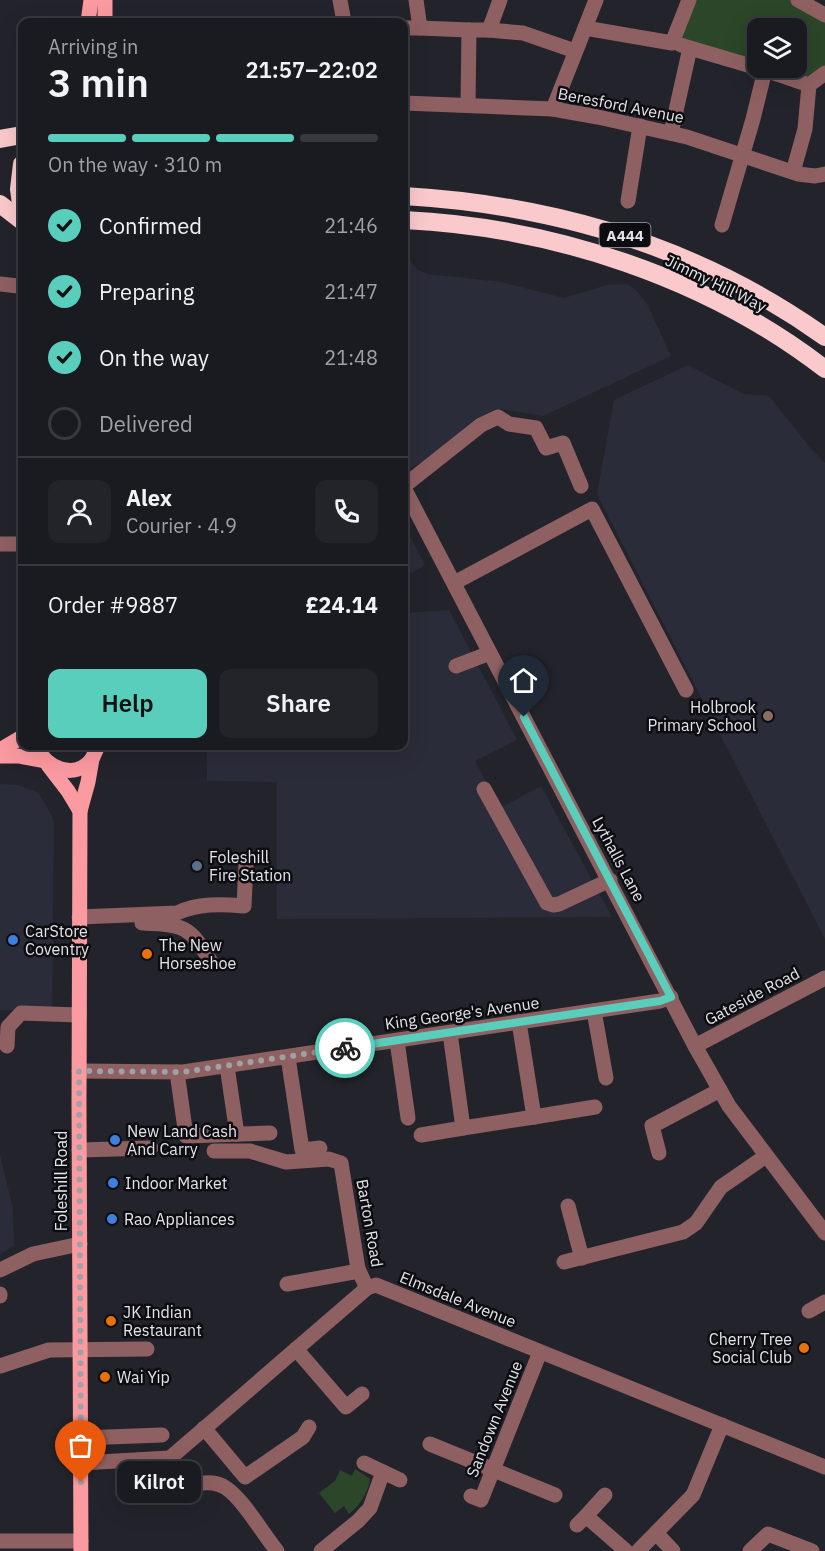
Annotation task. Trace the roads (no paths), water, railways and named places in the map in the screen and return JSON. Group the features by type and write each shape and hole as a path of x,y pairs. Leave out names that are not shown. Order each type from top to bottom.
{"highway":[{"path":"0,140 18,136"},
{"name":"Jimmy Hill Way","path":"408,196 489,204 539,213 632,237 705,266 784,310 825,337"},
{"path":"0,204 18,218"},
{"name":"Jimmy Hill Way","path":"408,220 444,222 503,231 577,248 621,262 719,302 778,335 825,369"}],"main road":[{"path":"105,0 105,18"},
{"path":"0,750 18,739"},
{"path":"38,750 80,811"},
{"path":"0,756 46,762 63,770 70,770 85,765 95,752"},
{"name":"Foleshill Road","path":"81,1546 80,811 95,752"}],"street":[{"path":"340,0 343,18"},
{"path":"416,0 420,28"},
{"path":"489,30 500,0"},
{"path":"553,109 596,0"},
{"path":"672,43 689,0"},
{"path":"798,0 825,15"},
{"path":"408,28 523,33 575,51"},
{"path":"585,28 672,43 747,65"},
{"path":"468,105 469,30"},
{"path":"671,133 690,48"},
{"path":"808,85 825,73"},
{"path":"722,225 763,78"},
{"path":"788,78 808,85"},
{"path":"793,172 805,129 808,85"},
{"name":"Beresford Avenue","path":"408,103 553,109 671,133 807,176 825,174"},
{"path":"628,201 640,126"},
{"path":"0,284 18,286"},
{"path":"408,484 481,424 498,417 509,424 536,428 546,448 563,443 581,486"},
{"path":"454,583 592,509 686,690"},
{"name":"Lythalls Lane","path":"410,515 454,583 695,1046 729,1106 825,1233"},
{"path":"0,544 18,544"},
{"path":"456,666 490,653"},
{"path":"484,789 547,903 560,904 610,880"},
{"path":"79,921 177,913 191,906 244,906 246,864"},
{"path":"79,921 175,924 188,930 198,939 211,962"},
{"name":"Gateside Road","path":"695,1046 823,984"},
{"name":"King George's Avenue","path":"79,1071 177,1072 227,1066 660,1001 671,997"},
{"path":"594,1011 606,1078"},
{"path":"7,1046 8,1027 21,1013 79,1015"},
{"path":"519,1022 534,1118"},
{"path":"450,1033 463,1128"},
{"path":"397,1041 408,1118"},
{"path":"288,1057 302,1150 320,1148"},
{"path":"227,1066 237,1134"},
{"path":"177,1072 186,1136 270,1133"},
{"path":"659,1153 652,1126 720,1090"},
{"path":"421,1136 595,1107"},
{"path":"79,1150 151,1148"},
{"name":"Barton Road","path":"214,1150 250,1151 286,1162 329,1159 341,1163 359,1271 367,1288"},
{"path":"564,1262 683,1232 696,1223 722,1187 766,1156"},
{"path":"568,1206 582,1258"},
{"path":"0,1270 33,1254 80,1244"},
{"path":"287,1284 359,1271"},
{"name":"Elmsdale Avenue","path":"367,1288 379,1286 825,1467"},
{"path":"81,1463 170,1458 367,1288"},
{"path":"809,1311 825,1302"},
{"path":"0,1366 49,1350 147,1349"},
{"path":"296,1349 342,1411 362,1394"},
{"name":"Sandown Avenue","path":"480,1499 540,1352"},
{"path":"638,1551 693,1495 722,1425"},
{"path":"204,1428 245,1477 303,1437 309,1427"},
{"path":"81,1438 162,1435"},
{"path":"430,1444 555,1495"},
{"path":"170,1458 181,1479 194,1485 215,1484 225,1487 236,1497 277,1551"},
{"path":"364,1463 400,1480"},
{"path":"321,1551 358,1521 370,1508 383,1472"},
{"path":"605,1495 582,1520 626,1551"},
{"path":"657,1533 674,1551"},
{"path":"750,1551 768,1534 812,1551"},
{"path":"0,1541 81,1546"}],"place":[{"name":"Holbrook Primary School","path":"768,716"},
{"name":"Foleshill Fire Station","path":"197,866"},
{"name":"CarStore Coventry","path":"13,940"},
{"name":"The New Horseshoe","path":"147,954"},
{"name":"New Land Cash And Carry","path":"115,1140"},
{"name":"Indoor Market","path":"113,1183"},
{"name":"Rao Appliances","path":"112,1219"},
{"name":"JK Indian Restaurant","path":"111,1321"},
{"name":"Cherry Tree Social Club","path":"804,1348"},
{"name":"Wai Yip","path":"105,1377"},
{"name":"Kilrot","path":"81,1482"}]}
